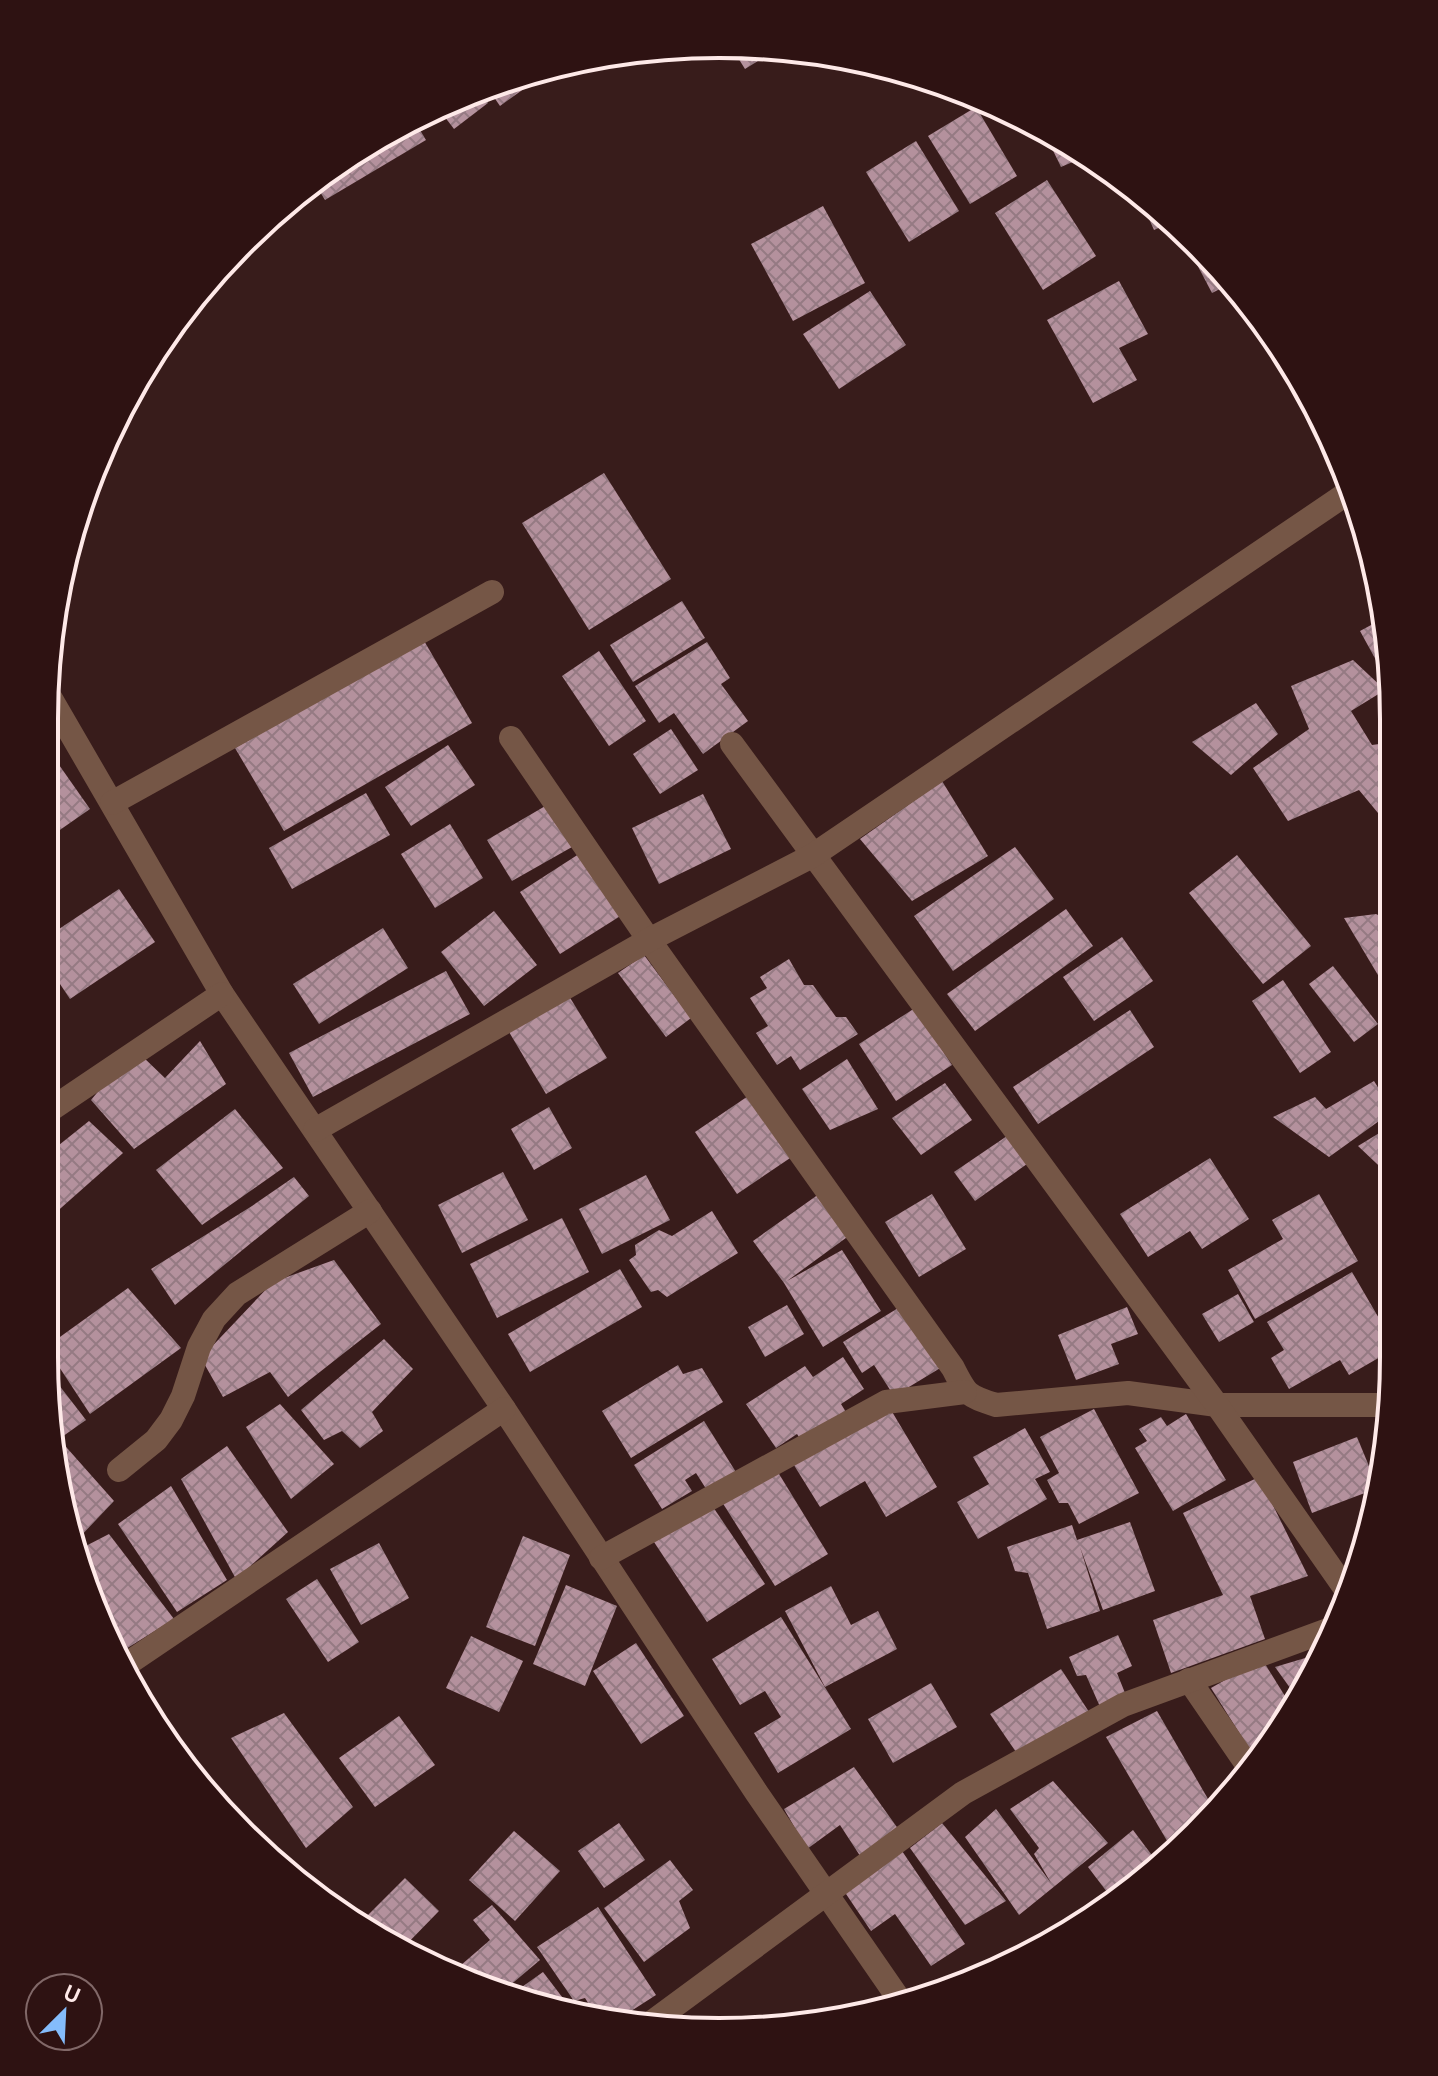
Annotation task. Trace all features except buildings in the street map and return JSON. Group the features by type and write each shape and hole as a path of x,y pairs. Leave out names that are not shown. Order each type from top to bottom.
{"street":[{"path":"315,1130 649,940 812,856 1341,497"},
{"path":"112,803 492,592"},
{"path":"58,711 222,994 504,1409 826,1896 895,1994"},
{"path":"511,738 649,940 953,1368 965,1392 977,1400 996,1405 1128,1393 1217,1405 1378,1405"},
{"path":"732,744 1217,1405 1340,1582"},
{"path":"58,1105 222,994"},
{"path":"119,1470 156,1440 171,1420 183,1396 199,1347 214,1319 237,1294 370,1211"},
{"path":"601,1558 886,1402 965,1392"},
{"path":"132,1660 504,1409"},
{"path":"662,2015 963,1793 1123,1705 1319,1633"},
{"path":"1189,1680 1243,1759"}]}
